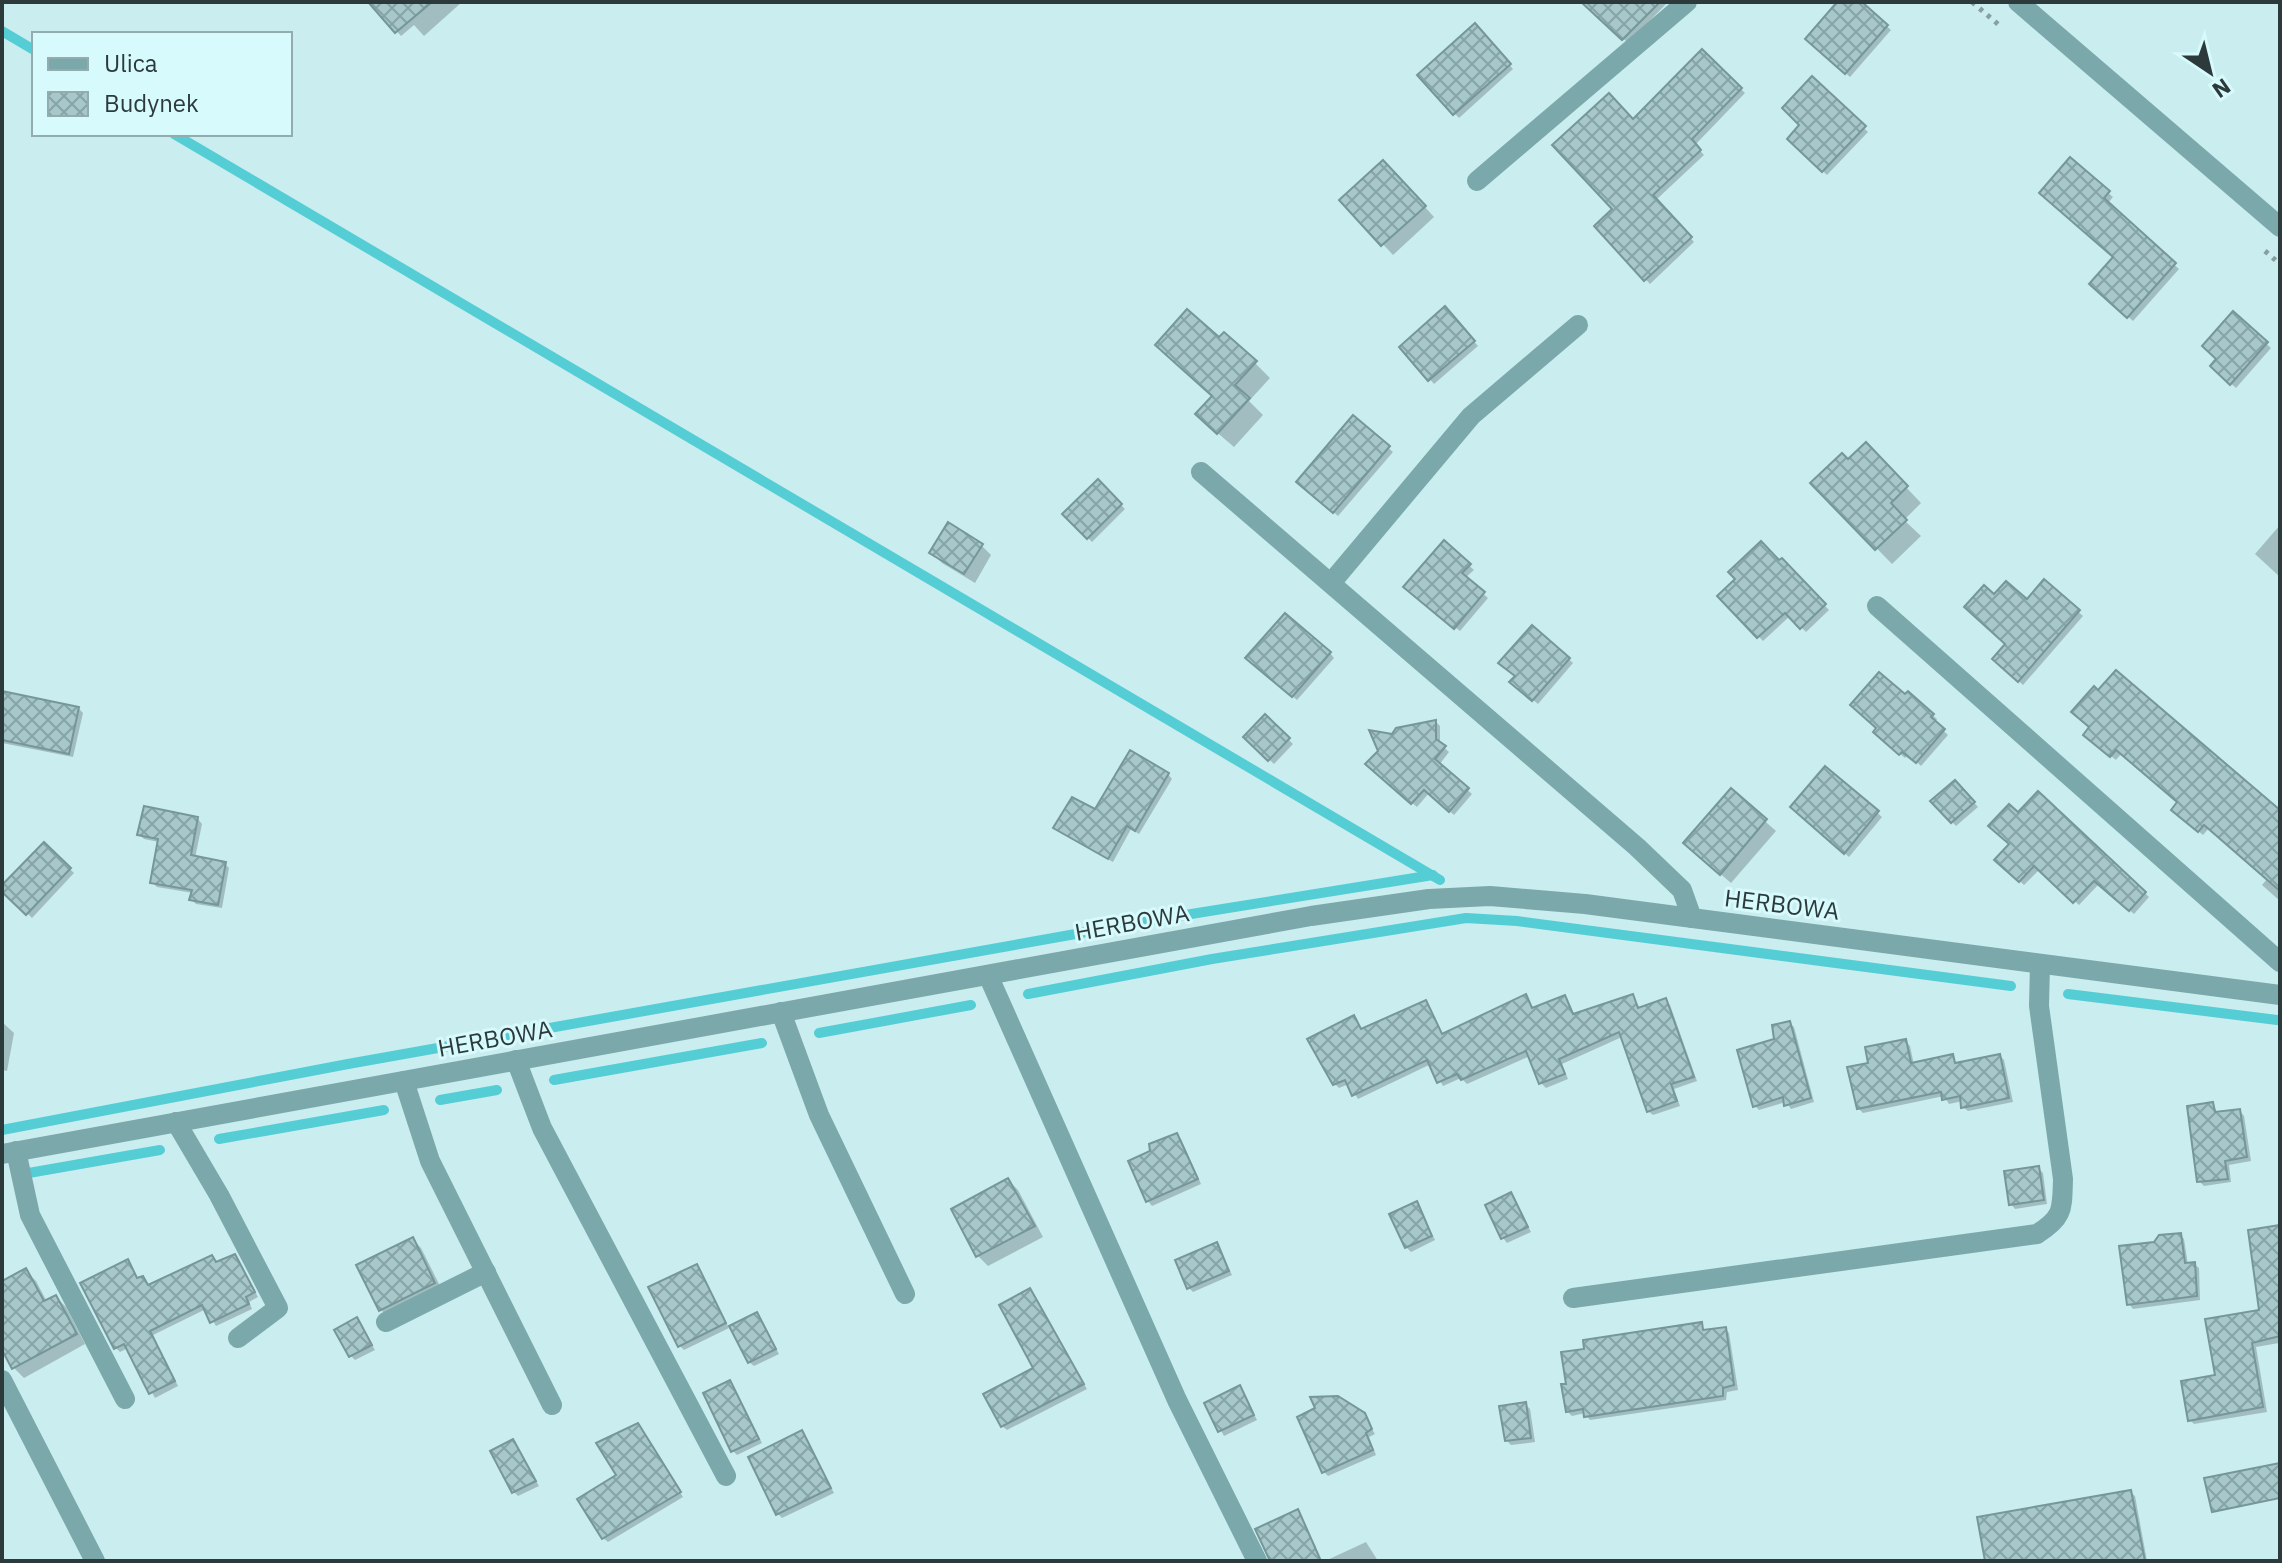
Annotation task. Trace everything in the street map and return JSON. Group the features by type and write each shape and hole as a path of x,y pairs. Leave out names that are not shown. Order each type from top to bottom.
{"street":[{"path":"1477,181 1687,2"},
{"path":"2018,2 2280,227"},
{"path":"1331,583 1471,416 1578,325"},
{"path":"1201,472 1637,847 1682,890 1692,918"},
{"path":"1877,606 2280,962"},
{"name":"HERBOWA","path":"9,1152 1311,916 1429,899 1490,896 1585,904 2280,995"},
{"path":"1573,1298 2037,1234 2054,1223 2062,1205 2063,1179 2039,1006 2040,964"},
{"path":"988,975 1177,1400 1257,1561"},
{"path":"781,1012 819,1115 905,1294"},
{"path":"516,1060 542,1128 726,1476"},
{"path":"404,1081 430,1161 552,1405"},
{"path":"176,1122 219,1195 278,1308 238,1338"},
{"path":"9,1152 30,1215 125,1399"},
{"path":"386,1322 486,1272"},
{"path":"2,1380 95,1561"}],"building":[{"path":"368,2 432,2 395,33"},
{"path":"1581,2 1660,2 1622,40"},
{"path":"1837,2 1862,2 1888,25 1845,74 1805,39"},
{"path":"1475,23 1511,64 1453,115 1417,75"},
{"path":"1702,49 1742,88 1692,139 1701,150 1653,195 1692,237 1644,281 1594,226 1612,209 1552,145 1609,93 1633,119"},
{"path":"1812,76 1866,126 1822,172 1787,139 1799,125 1782,108"},
{"path":"2070,157 2110,191 2104,198 2176,263 2127,318 2089,284 2113,257 2039,193"},
{"path":"1383,160 1426,206 1381,246 1339,200"},
{"path":"1445,306 1475,341 1428,381 1399,347"},
{"path":"1187,309 1219,337 1224,332 1257,361 1235,385 1250,398 1217,434 1195,414 1212,396 1155,345"},
{"path":"2233,311 2268,342 2230,385 2210,366 2216,359 2202,346"},
{"path":"1353,415 1390,446 1333,513 1296,482"},
{"path":"1866,442 1908,486 1891,503 1907,520 1875,550 1810,483 1842,453 1848,459"},
{"path":"1098,479 1122,504 1087,539 1062,514"},
{"path":"948,522 983,544 964,574 929,553"},
{"path":"1444,540 1471,564 1462,573 1485,592 1454,629 1403,587"},
{"path":"1761,541 1779,560 1782,558 1826,604 1800,629 1785,613 1757,638 1717,596 1735,579 1728,572"},
{"path":"2044,579 2080,610 2018,682 1992,659 2005,644 1964,607 1984,585 1994,594 2006,581 2027,599"},
{"path":"1285,613 1331,652 1292,697 1245,658"},
{"path":"1532,625 1570,658 1532,701 1509,682 1515,676 1498,663"},
{"path":"2116,670 2280,810 2280,891 2204,825 2198,832 2171,810 2177,802 2116,750 2110,757 2083,735 2089,727 2071,712 2094,686 2098,690"},
{"path":"1879,672 1905,694 1908,691 1934,714 1931,717 1945,729 1916,763 1902,752 1899,755 1873,732 1876,728 1850,705"},
{"path":"2,691 79,707 69,754 2,740"},
{"path":"1265,714 1290,738 1268,761 1243,737"},
{"path":"1436,720 1436,739 1446,746 1435,759 1469,788 1449,812 1424,790 1411,804 1365,764 1378,751 1369,730 1392,734 1396,728"},
{"path":"1130,750 1169,773 1135,831 1127,826 1108,859 1053,828 1072,797 1095,809"},
{"path":"1825,766 1879,811 1844,854 1790,807"},
{"path":"1955,780 1975,802 1951,823 1930,801"},
{"path":"1731,788 1767,819 1720,875 1683,843"},
{"path":"2038,791 2146,892 2129,911 2094,881 2073,903 2034,866 2019,882 1994,860 2009,844 1988,826 2009,804 2018,812"},
{"path":"144,806 198,817 191,855 226,862 218,905 189,900 192,890 150,883 158,839 137,835"},
{"path":"44,842 71,868 26,915 2,892 2,885"},
{"path":"1526,994 1532,1008 1565,995 1573,1014 1633,994 1638,1008 1666,998 1694,1077 1671,1084 1677,1101 1647,1112 1619,1032 1559,1059 1565,1074 1539,1084 1526,1051 1461,1080 1457,1074 1437,1083 1427,1060 1352,1096 1345,1080 1333,1085 1307,1039 1354,1015 1361,1029 1426,1000 1442,1034"},
{"path":"1790,1021 1811,1098 1784,1106 1783,1097 1753,1107 1737,1050 1774,1039 1772,1025"},
{"path":"1906,1039 1911,1063 1953,1054 1955,1063 2000,1054 2009,1098 1961,1108 1960,1096 1942,1100 1941,1092 1857,1109 1847,1067 1868,1063 1865,1047"},
{"path":"2213,1102 2215,1112 2240,1109 2247,1157 2225,1161 2228,1179 2197,1182 2187,1106"},
{"path":"1177,1133 1198,1179 1146,1202 1128,1161 1150,1151 1149,1144"},
{"path":"2039,1166 2044,1200 2009,1205 2004,1171"},
{"path":"1008,1178 1035,1226 976,1257 951,1209"},
{"path":"1511,1192 1528,1227 1501,1239 1485,1205"},
{"path":"1417,1201 1432,1236 1405,1248 1389,1214"},
{"path":"2280,1225 2280,1336 2252,1343 2263,1407 2188,1421 2181,1381 2215,1375 2205,1319 2259,1310 2248,1230"},
{"path":"2181,1233 2185,1263 2195,1262 2197,1296 2127,1305 2119,1246 2154,1242 2159,1235"},
{"path":"413,1237 435,1283 379,1311 356,1265"},
{"path":"1217,1242 1229,1271 1187,1289 1175,1260"},
{"path":"235,1254 255,1292 246,1297 249,1304 210,1323 202,1305 150,1331 175,1381 149,1394 124,1344 114,1349 80,1283 128,1259 137,1278 143,1276 148,1285 212,1255 216,1262"},
{"path":"697,1264 726,1323 678,1347 648,1287"},
{"path":"26,1268 44,1301 56,1295 77,1334 12,1369 2,1350 2,1281"},
{"path":"1030,1288 1084,1384 1001,1427 983,1394 1033,1368 999,1305"},
{"path":"757,1312 776,1349 748,1363 729,1326"},
{"path":"357,1317 372,1345 349,1357 334,1330"},
{"path":"1702,1322 1703,1330 1726,1327 1734,1385 1723,1388 1723,1396 1584,1417 1583,1409 1566,1412 1561,1384 1566,1384 1561,1352 1584,1349 1583,1340"},
{"path":"730,1380 759,1439 731,1452 703,1393"},
{"path":"1240,1385 1254,1415 1218,1432 1204,1403"},
{"path":"1338,1396 1365,1413 1372,1429 1366,1433 1373,1450 1322,1473 1297,1417 1315,1408 1310,1397"},
{"path":"1526,1402 1531,1438 1505,1441 1499,1406"},
{"path":"638,1423 681,1492 602,1539 577,1499 616,1475 596,1443"},
{"path":"802,1430 831,1488 776,1515 748,1457"},
{"path":"513,1439 536,1481 512,1493 490,1451"},
{"path":"2280,1463 2280,1498 2212,1512 2204,1478"},
{"path":"2131,1490 2145,1561 1985,1561 1977,1517"},
{"path":"1298,1509 1321,1561 1270,1561 1255,1529"}],"waterway":[{"path":"2,31 32,49"},
{"path":"177,136 1440,880"},
{"path":"2,1130 348,1064 1154,920 1433,875"},
{"path":"1028,994 1212,959 1466,918 1517,921 2011,986"},
{"path":"2068,994 2277,1020"},
{"path":"819,1033 971,1005"},
{"path":"554,1080 762,1043"},
{"path":"440,1100 497,1090"},
{"path":"219,1139 384,1110"},
{"path":"23,1174 160,1150"}]}
